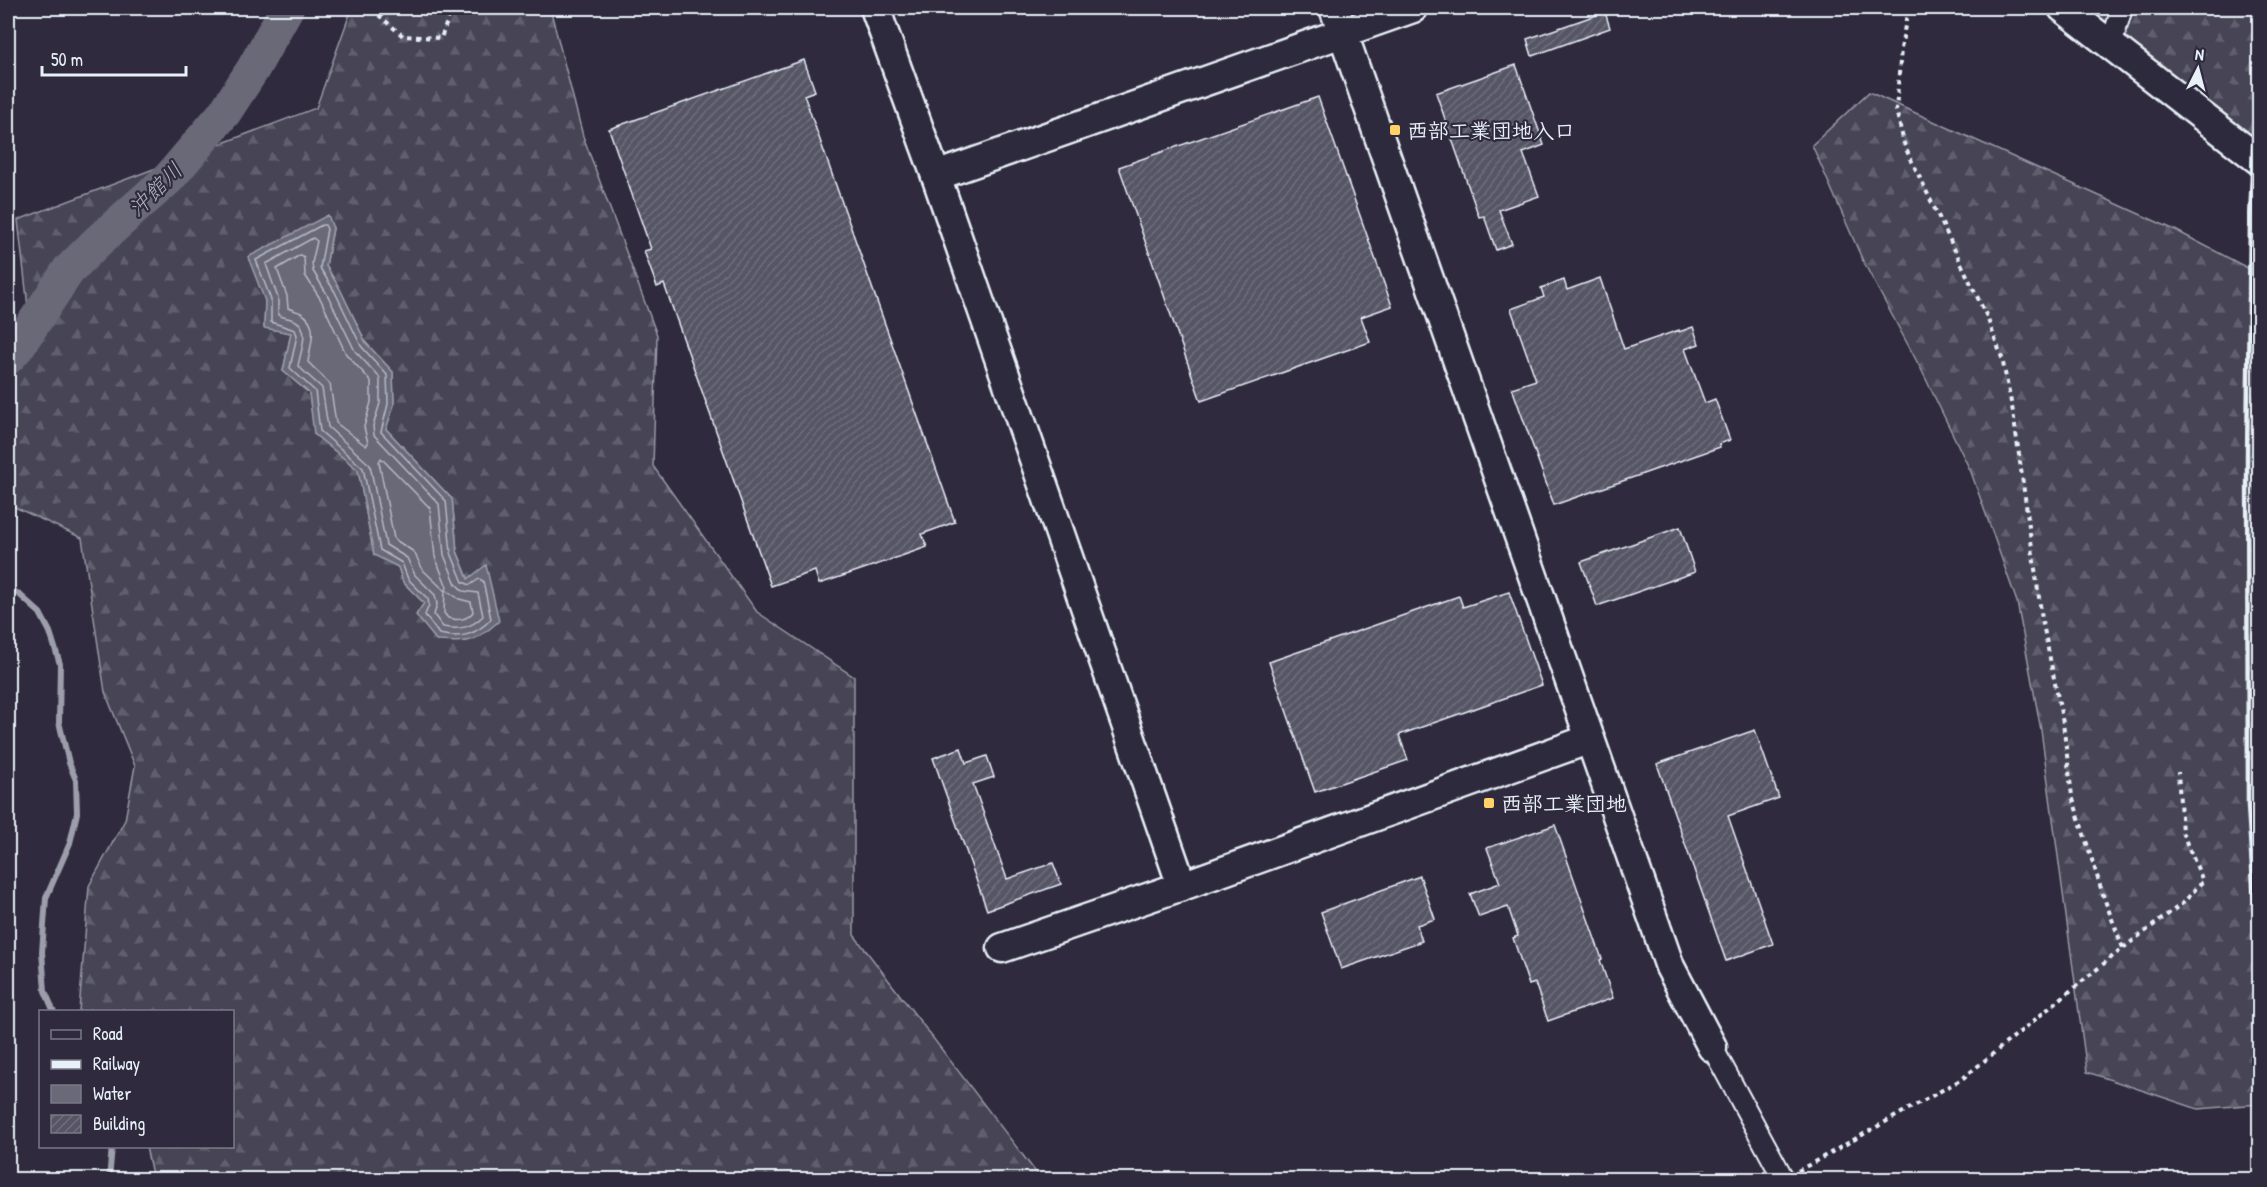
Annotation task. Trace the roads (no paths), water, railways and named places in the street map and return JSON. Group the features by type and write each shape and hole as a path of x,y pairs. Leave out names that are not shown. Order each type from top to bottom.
{"street":[{"path":"875,8 936,176 1182,886"},
{"path":"936,176 1338,20 1413,8"},
{"path":"2062,8 2259,161"},
{"path":"2111,45 2122,8"},
{"path":"1338,20 1670,967 1784,1179"},
{"path":"1002,948 1182,886 1590,739"}],"water":[{"path":"328,215 333,228 326,266 340,289 366,343 393,372 394,405 386,429 452,499 457,551 468,579 486,565 499,621 477,638 457,642 437,641 416,615 424,603 403,582 398,567 374,555 358,470 314,434 309,393 283,371 291,333 264,328 265,301 248,257"}],"waterway":[{"name":"沖館川","path":"8,358 68,271 169,178 225,112 253,69 287,8"},
{"path":"8,587 40,613 50,632 60,664 59,722 69,763 76,780 77,813 70,843 46,898 42,952 45,991 53,1010"},
{"path":"109,1180 112,1148"}],"railway":[{"path":"2259,8 2250,219 2247,458 2248,806 2260,992"}],"place":[{"name":"西部工業団地入口","path":"1395,130"},
{"name":"西部工業団地","path":"1489,803"}]}
